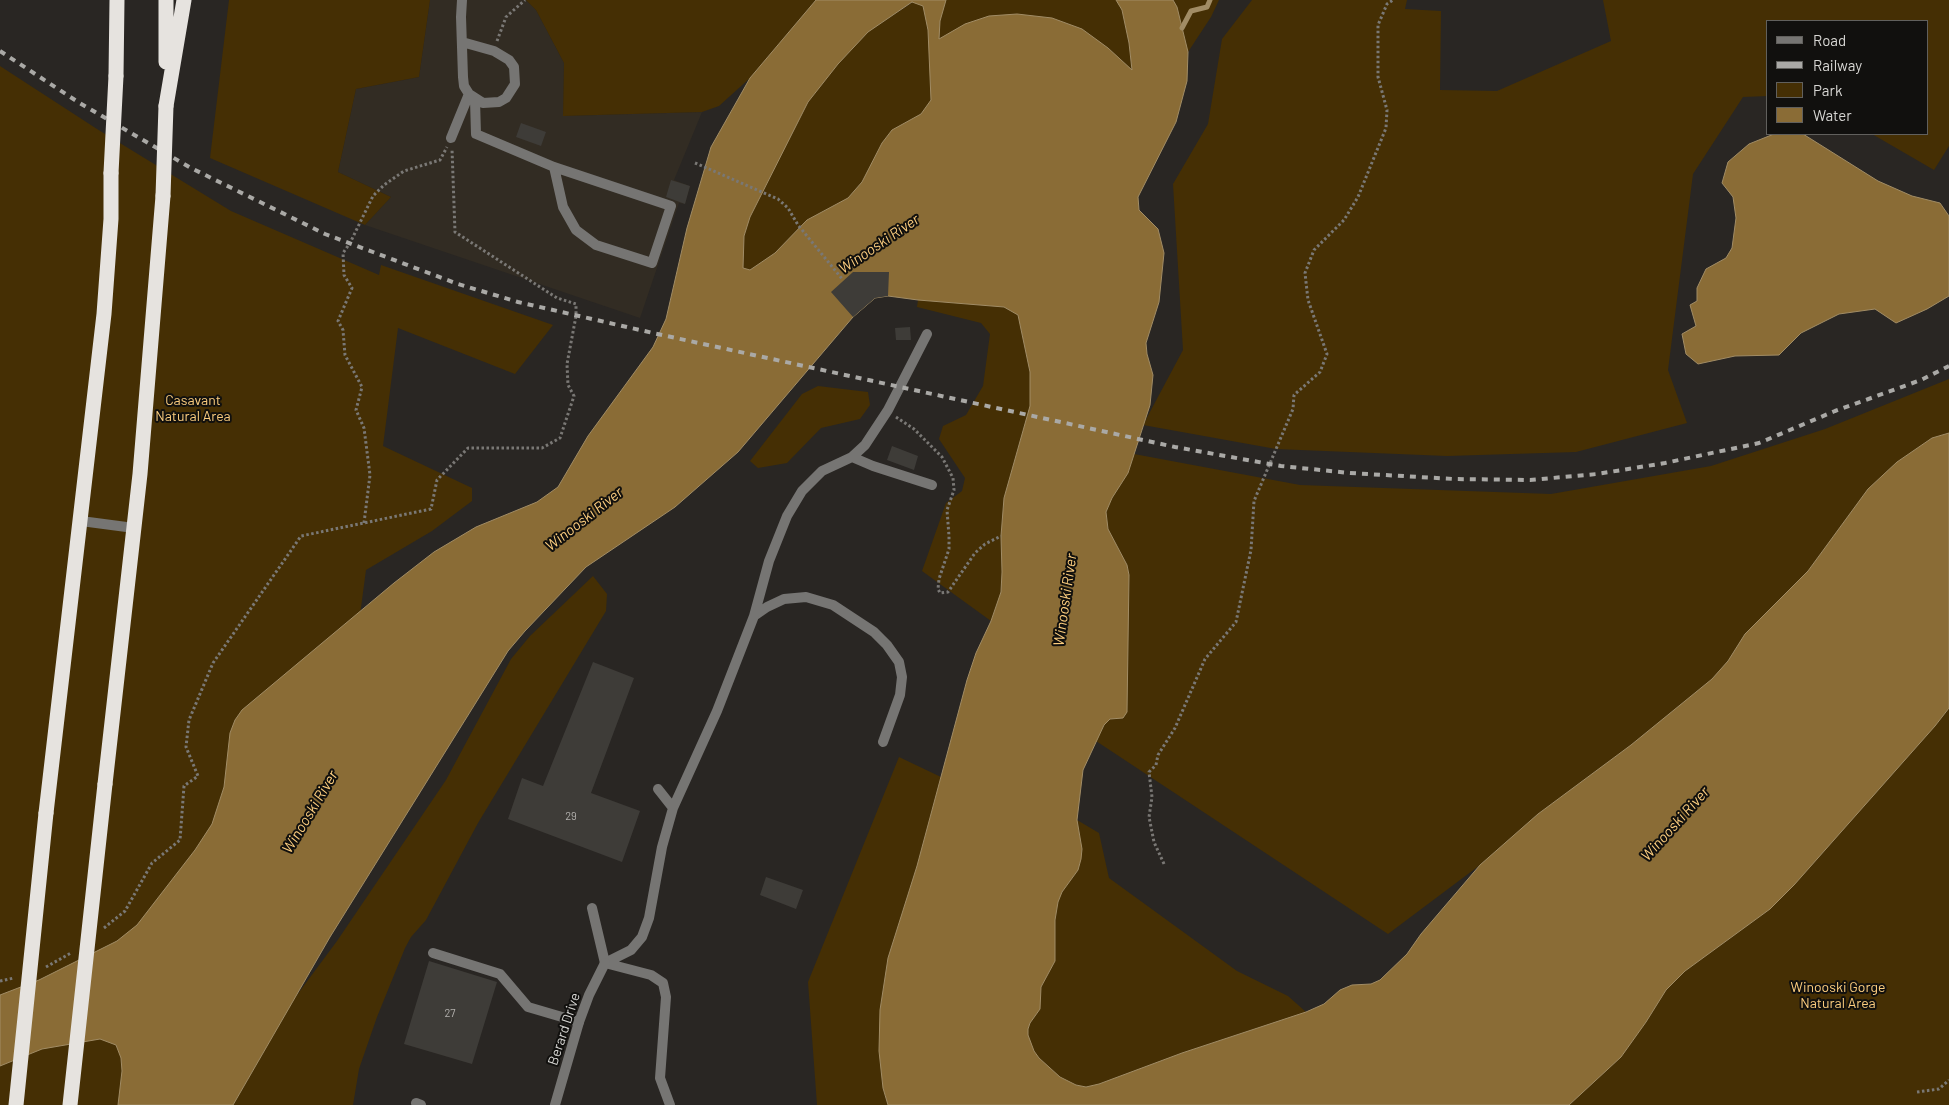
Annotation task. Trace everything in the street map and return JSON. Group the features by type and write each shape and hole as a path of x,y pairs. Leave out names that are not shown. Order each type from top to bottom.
{"highway":[{"path":"70,1105 134,528 157,282 163,196 166,106 166,0"},
{"path":"166,106 184,0"},
{"path":"16,1105 46,813 104,314 111,219 111,173 116,76 116,3"}],"street":[{"path":"462,0 462,42 464,86 472,97 483,103 499,102 506,98 512,92 515,84 514,67 510,60 494,50 462,42"},
{"path":"451,138 472,97"},
{"path":"472,97 476,134 554,167 671,206 652,263 596,245 576,230 563,207 554,167"},
{"path":"605,963 632,950 642,937 649,918 652,889 673,808 717,711 754,616 769,561 787,516 802,491 822,471 852,457 865,445 888,410 927,334"},
{"path":"852,457 873,466 932,485"},
{"path":"81,521 134,528"},
{"path":"754,616 767,606 784,599 806,597 833,605 874,632 887,645 899,662 902,676 900,695 883,742"},
{"path":"658,789 673,808"},
{"path":"592,908 605,963"},
{"path":"433,953 500,974 528,1007 578,1022"},
{"path":"605,963 651,975 662,983 666,996 660,1078 670,1105"},
{"name":"Berard Drive","path":"555,1105 578,1022 588,996 605,963"}],"path":[{"path":"494,50 506,17 524,0"},
{"path":"1164,864 1154,842 1149,817 1152,797 1149,772 1156,765 1158,755 1175,728 1205,659 1236,622 1251,550 1254,500 1293,409 1294,395 1320,372 1327,354 1308,300 1306,273 1314,250 1344,220 1358,197 1386,128 1387,110 1378,77 1378,25 1387,4 1393,0"},
{"path":"364,523 370,475 364,428 356,410 362,387 346,355 343,330 338,321 352,288 344,275 343,253 350,243 373,196 384,185 404,171 440,160 451,138"},
{"path":"103,929 125,912 152,863 180,840 184,786 198,776 186,747 189,720 213,663 301,536 431,509 437,480 468,448 542,448 560,438 574,396 568,384 567,364 576,316 576,304 557,298 455,232 451,138"},
{"path":"695,163 778,199 788,208 798,226 843,280"},
{"path":"888,410 914,430 942,457 953,478 954,490 947,510 950,536 939,579 938,588 940,593 948,592 980,548 1001,536"},
{"path":"40,969 66,958 73,952"},
{"path":"0,981 15,978"},
{"path":"1917,1092 1939,1089 1949,1080"}],"shaded area":[{"path":"430,0 526,0 536,10 564,63 563,116 702,112 674,180 690,186 685,204 679,203 640,318 365,225 391,197 338,172 356,89 419,77"}],"green space":[{"path":"229,0 430,0 419,77 356,89 338,172 391,197 365,225 210,158"},
{"path":"526,0 816,0 750,78 719,106 702,112 563,116 564,63 536,10"},
{"path":"946,0 1116,0 1122,10 1129,43 1132,71 1108,48 1082,29 1052,18 939,39 940,21"},
{"path":"1173,0 1219,0 1211,17 1188,52 1177,7"},
{"path":"1252,0 1407,0 1405,9 1441,11 1440,90 1497,91 1611,41 1603,0 1949,0 1949,146 1934,170 1874,135 1929,135 1929,20 1766,20 1766,96 1743,97 1693,174 1668,370 1687,423 1576,452 1447,456 1276,449 1143,425 1183,350 1173,184 1208,124 1222,39"},
{"path":"913,2 923,6 928,30 932,100 921,114 892,130 882,143 862,182 848,198 807,220 775,253 750,270 743,268 744,236 750,217 808,102 838,64 868,32"},
{"name":"Casavant Natural Area","path":"0,66 97,129 231,211 379,275 381,265 553,325 515,374 398,328 383,446 472,488 472,501 432,531 366,570 354,660 165,1105 0,1105"},
{"path":"918,300 1004,307 1018,315 1030,372 1030,406 1004,498 1001,536 1001,592 991,621 922,571 946,503 962,491 965,478 939,439 943,426 966,415 983,386 990,334 981,323 917,307"},
{"path":"1949,379 1949,433 1932,438 1897,462 1868,489 1808,571 1745,634 1728,661 1712,679 1631,745 1538,814 1480,865 1388,934 1096,741 1104,725 1110,719 1123,718 1129,575 1127,565 1108,529 1106,512 1112,498 1128,473 1134,454 1300,485 1551,494 1711,466 1825,429"},
{"path":"818,386 868,392 870,405 860,419 821,428 787,463 758,468 750,461 802,394"},
{"path":"593,576 607,594 606,611 478,823 426,920 411,937 405,948 377,1017 359,1069 353,1105 233,1105 294,999 337,941 446,780 511,659 530,636"},
{"name":"Winooski Gorge Natural Area","path":"1949,708 1949,1105 1569,1105 1621,1057 1666,990 1685,971 1770,909 1794,885"},
{"path":"899,757 941,777 917,866 888,958 880,1010 883,1088 888,1105 817,1105 808,982"},
{"path":"1077,820 1099,833 1109,878 1237,971 1288,996 1306,1012 1182,1053 1099,1084 1086,1087 1076,1085 1060,1077 1034,1051 1028,1035 1028,1029 1040,1009 1041,987 1055,961 1055,920 1058,902 1062,892 1078,870 1082,849"}],"water":[{"name":"Winooski River","path":"816,0 946,0 940,21 939,39 965,24 989,16 1017,14 1052,18 1082,29 1108,48 1132,70 1122,10 1116,0 1173,0 1177,7 1188,52 1187,81 1176,122 1138,197 1139,210 1158,229 1164,253 1159,302 1146,343 1153,375 1150,405 1128,473 1112,498 1106,512 1108,529 1127,565 1129,575 1127,712 1123,718 1110,719 1104,725 1083,770 1077,820 1082,849 1081,859 1078,870 1062,892 1058,902 1055,920 1055,961 1041,987 1040,1009 1028,1029 1028,1035 1034,1051 1060,1077 1076,1085 1086,1087 1099,1084 1182,1053 1306,1012 1324,1004 1340,990 1352,985 1371,984 1380,980 1407,954 1421,934 1480,865 1538,814 1631,745 1712,679 1728,661 1745,634 1808,571 1868,489 1897,462 1932,438 1949,433 1949,708 1794,885 1770,909 1685,971 1666,990 1621,1057 1569,1105 888,1105 883,1088 879,1051 880,1010 888,958 917,866 967,680 1001,592 1001,536 1004,498 1030,406 1030,372 1018,315 1004,307 888,296 875,298 853,317 738,452 675,507 586,567 508,651 330,937 233,1105 118,1105 122,1071 121,1058 116,1045 100,1039 42,1049 0,1066 0,995 39,980 117,941 137,925 195,850 212,824 224,787 230,733 235,720 242,710 434,552 476,527 537,502 558,487 588,436 653,347 666,319 687,228 711,147 750,78","holes":["912,2 923,6 928,30 931,100 921,114 892,130 882,143 862,182 848,198 807,220 775,253 750,270 743,268 744,236 750,217 808,102 838,64 868,32"]},
{"path":"1772,135 1805,135 1878,181 1912,196 1940,203 1949,216 1949,296 1927,309 1896,323 1875,309 1839,314 1801,333 1779,355 1735,356 1698,364 1686,354 1682,334 1696,326 1690,305 1697,301 1697,288 1706,269 1726,258 1732,248 1736,218 1733,197 1722,183 1728,162 1749,144"}],"building":[{"path":"521,123 546,132 541,146 516,137"},
{"path":"671,180 690,186 685,204 666,197"},
{"path":"853,272 889,272 888,296 875,298 853,317 831,292"},
{"path":"910,327 911,340 896,340 895,328"},
{"path":"892,446 918,456 914,470 887,460"},
{"path":"593,662 634,678 591,793 640,811 622,862 508,819 522,778 543,786"},
{"path":"766,877 803,890 796,909 760,895"},
{"path":"429,961 497,982 472,1064 404,1044"}],"waterway":[{"path":"1182,28 1191,11 1207,7 1210,0"}],"railway":[{"path":"0,51 78,102 191,168 325,234 458,284 518,302 653,333 1175,447 1281,466 1350,473 1454,479 1530,480 1597,474 1665,463 1759,443 1835,411 1921,380 1949,366"}]}
